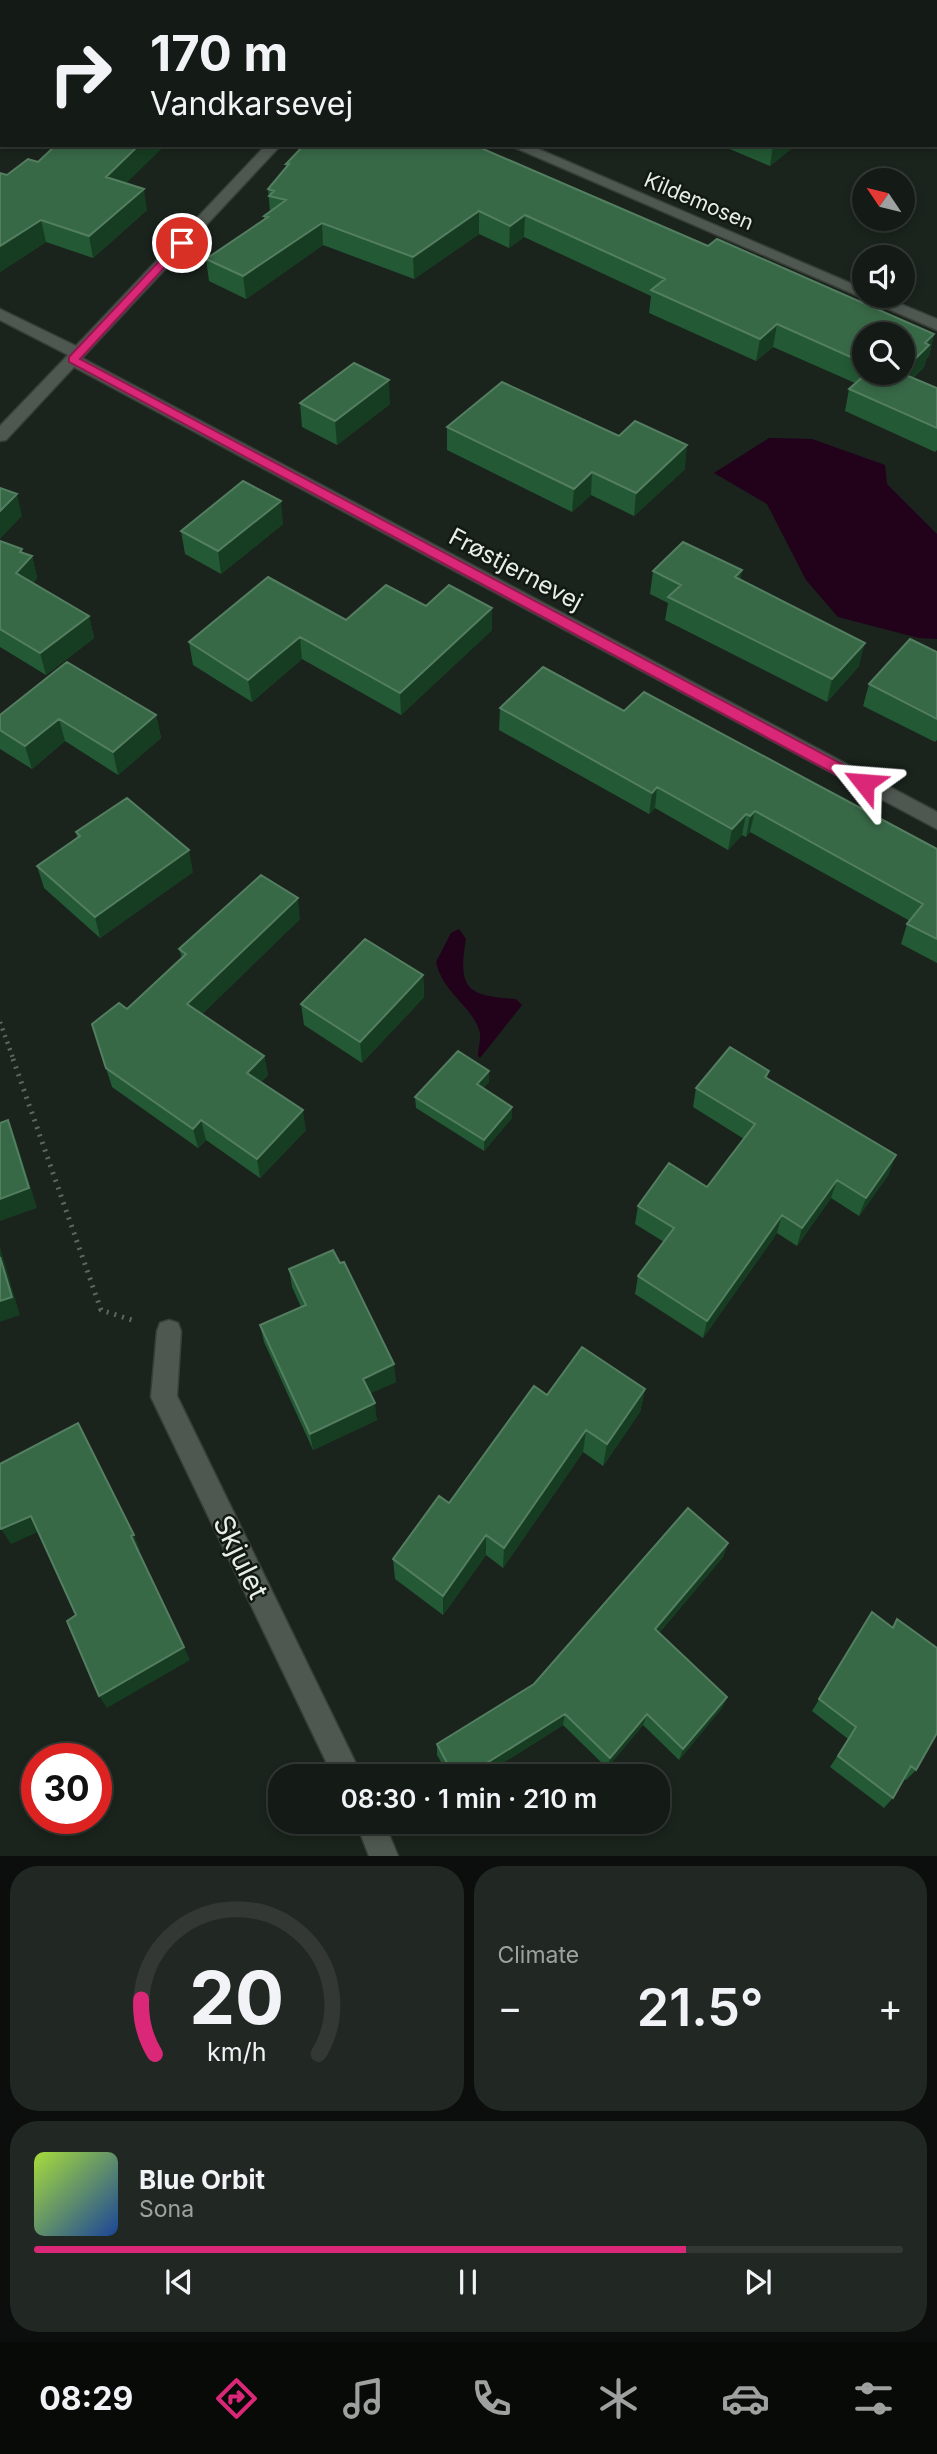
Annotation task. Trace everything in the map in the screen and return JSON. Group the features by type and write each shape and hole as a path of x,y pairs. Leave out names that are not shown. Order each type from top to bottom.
{"street":[{"path":"0,436 272,147"},
{"name":"Kildemosen","path":"521,147 852,289"},
{"name":"Kildemosen","path":"897,308 937,325"},
{"name":"Frøstjernevej","path":"0,314 937,821"},
{"name":"Skjulet","path":"169,1331 164,1397 342,1764"},
{"path":"375,1834 384,1856"}],"path":[{"path":"0,1022 101,1310 169,1331"}],"shaded area":[{"path":"769,438 812,439 885,465 887,484 937,534 937,639 919,638 838,617 806,580 767,504 714,473"},
{"path":"459,929 466,939 463,969 465,980 470,987 487,996 516,999 522,1005 480,1058 480,1033 477,1024 445,983 436,962 451,933"}],"building":[{"path":"54,147 137,147 106,177 144,189 89,236 41,220 0,246 0,173 7,175 28,159 38,162"},
{"path":"302,147 479,147 708,246 717,239 852,298 852,308 875,308 907,322 852,322 852,358 777,324 760,339 651,290 665,279 525,215 510,226 479,211 413,257 322,223 243,276 206,259 268,217 264,216 286,200 269,196 274,191 268,189 289,164 286,164"},
{"path":"915,326 934,334 925,343 929,345 915,359"},
{"path":"354,363 389,380 335,421 300,403"},
{"path":"915,379 937,388 937,428 849,389 854,385 915,385"},
{"path":"502,382 619,436 635,421 687,445 636,493 592,472 574,489 447,427"},
{"path":"243,481 281,501 218,551 181,531"},
{"path":"0,488 17,494 0,511"},
{"path":"0,541 32,556 16,573 89,616 40,653 0,629"},
{"path":"683,542 742,570 735,577 865,643 832,679 668,597 681,585 653,571"},
{"path":"268,577 346,620 386,585 426,606 449,585 492,608 400,693 300,637 248,680 189,642"},
{"path":"910,639 937,652 937,719 869,684"},
{"path":"67,662 156,715 113,752 59,719 25,746 0,730 0,715"},
{"path":"543,667 624,711 644,692 937,849 937,939 907,924 923,904 755,811 750,816 746,814 732,829 657,787 652,793 500,708"},
{"path":"127,798 189,850 95,917 37,866 80,836 76,832"},
{"path":"261,875 298,898 187,1004 264,1056 247,1073 303,1110 257,1159 201,1120 193,1129 106,1068 92,1024 119,1003 127,1009 186,954 179,949"},
{"path":"365,939 423,975 360,1042 301,1004"},
{"path":"730,1047 769,1071 765,1077 896,1155 866,1198 837,1180 802,1228 782,1215 707,1321 638,1276 674,1228 638,1206 669,1163 707,1187 755,1124 696,1088"},
{"path":"458,1051 489,1071 477,1084 512,1107 484,1140 415,1097"},
{"path":"8,1120 29,1188 0,1199 0,1123"},
{"path":"333,1250 340,1263 344,1262 394,1364 363,1379 375,1403 310,1434 260,1325 306,1305 289,1269"},
{"path":"0,1257 12,1297 0,1301"},
{"path":"582,1347 645,1389 607,1444 586,1430 504,1548 486,1535 443,1596 393,1559 439,1496 449,1503 534,1386 547,1395"},
{"path":"78,1423 134,1535 131,1536 184,1647 99,1696 67,1621 76,1615 31,1516 1,1529 0,1527 0,1464"},
{"path":"688,1508 728,1543 655,1629 727,1697 683,1749 647,1714 610,1758 565,1714 485,1764 448,1764 437,1744 534,1684"},
{"path":"872,1612 893,1628 897,1619 937,1648 937,1733 916,1770 911,1766 893,1798 838,1756 856,1727 819,1699"}],"route":[{"path":"182,243 73,360 864,783"}]}
